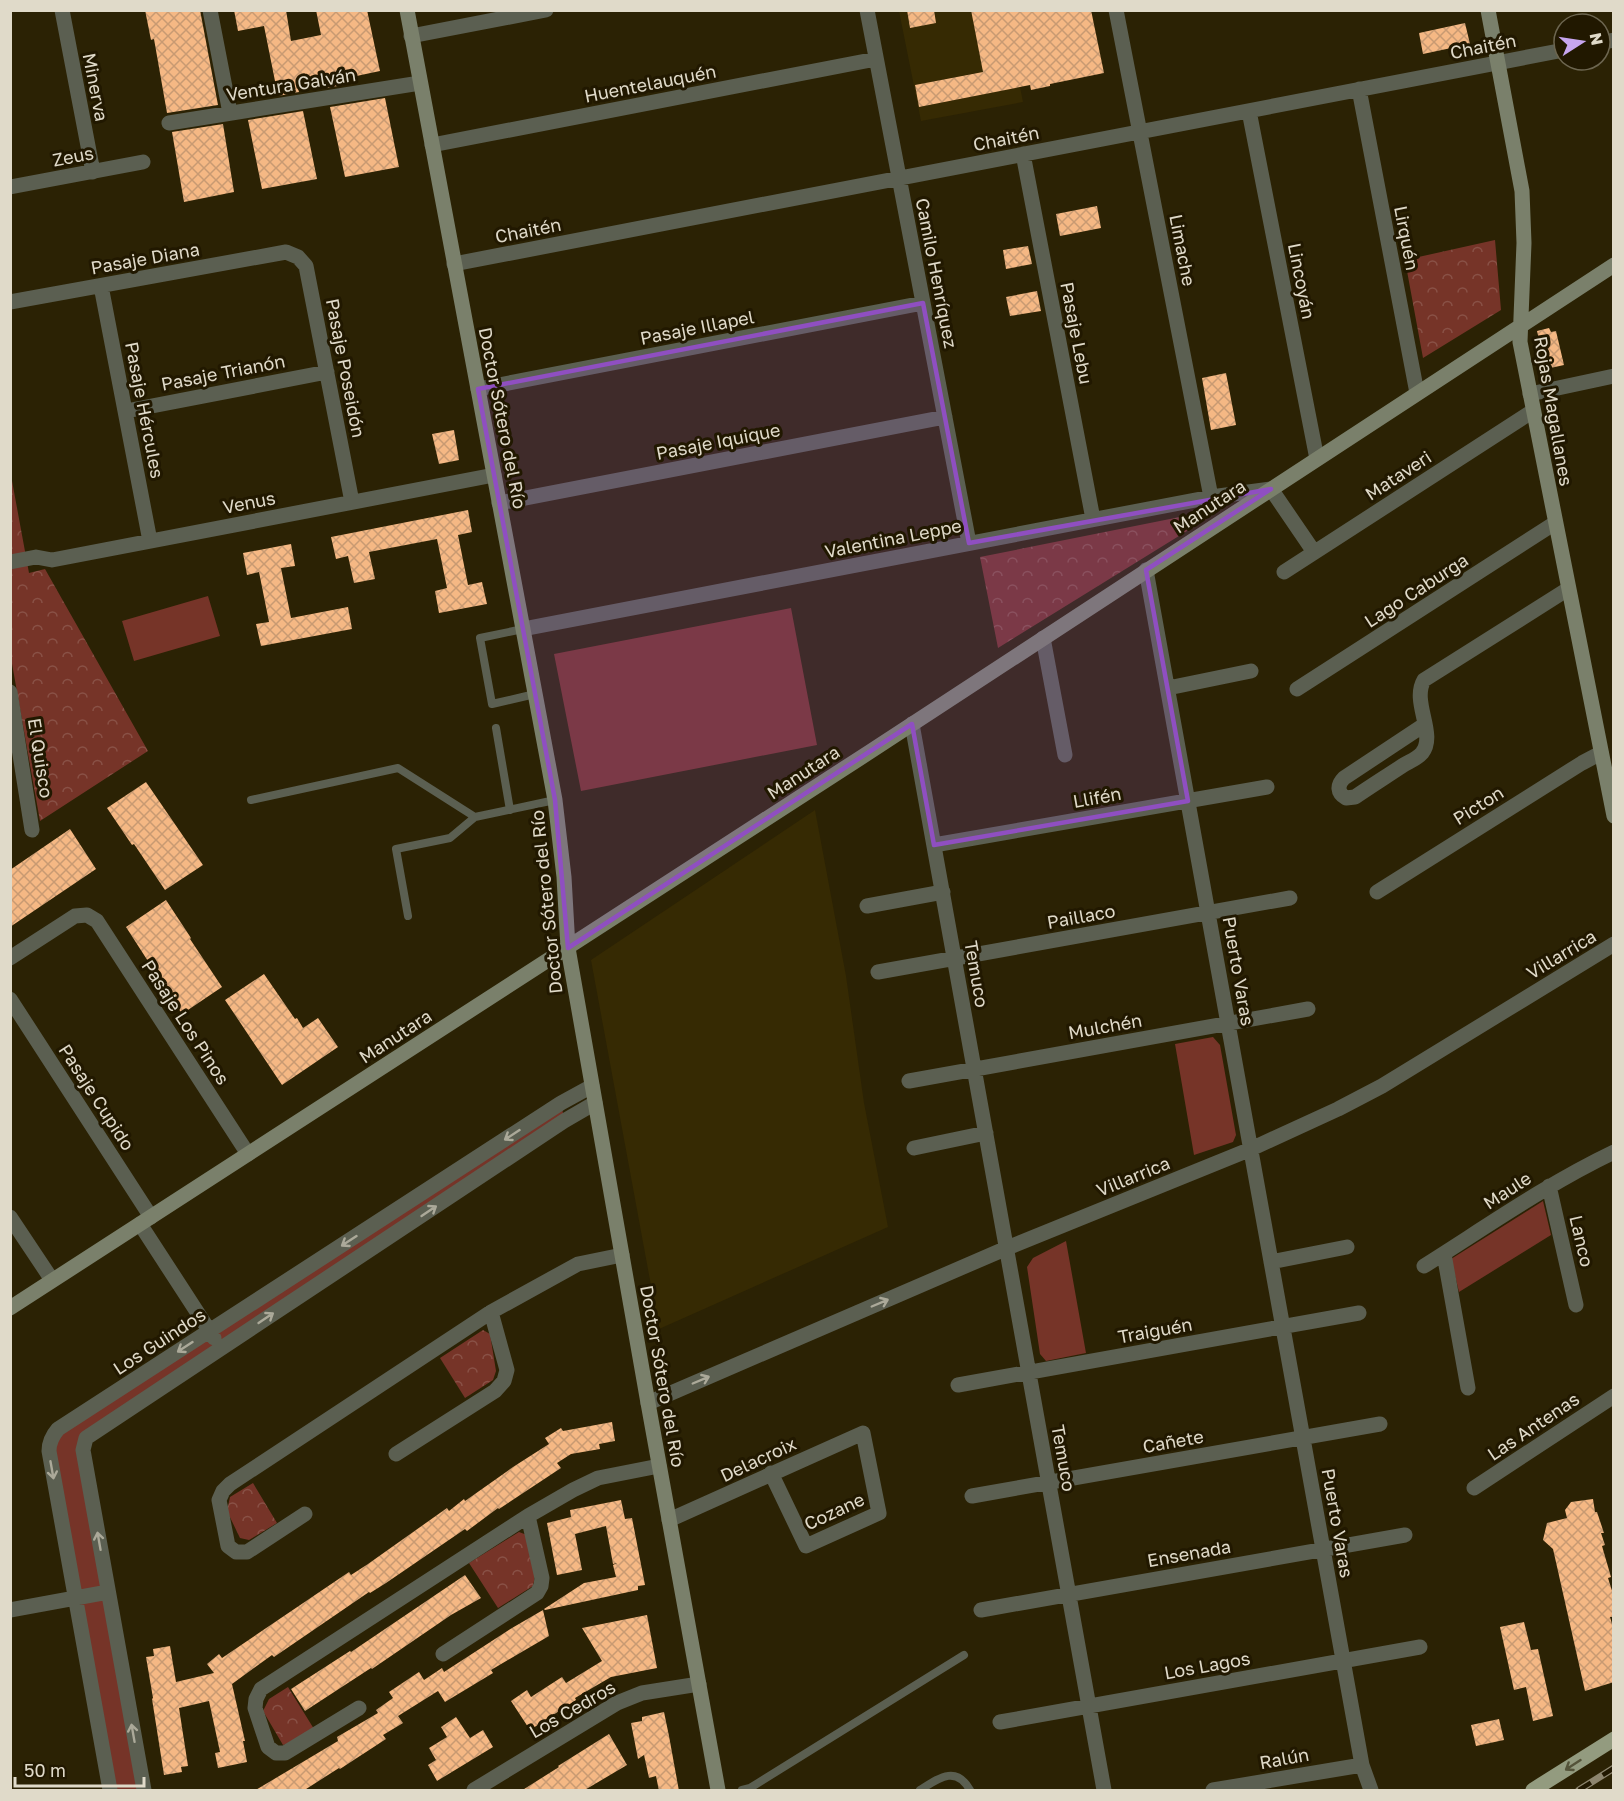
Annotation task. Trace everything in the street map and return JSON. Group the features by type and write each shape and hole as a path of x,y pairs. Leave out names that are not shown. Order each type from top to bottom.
{"main road":[{"name":"Doctor Sótero del Río","path":"407,10 555,800 564,877 568,948 718,1791"},
{"name":"Rojas Magallanes","path":"1488,10 1519,173 1523,210 1520,342 1614,816"},
{"name":"Manutara","path":"10,1308 568,948 1614,265"},
{"path":"1533,1791 1614,1738"}],"street":[{"name":"Minerva","path":"62,10 93,172"},
{"path":"210,10 230,113"},
{"path":"411,36 546,10"},
{"name":"Camilo Henríquez","path":"867,10 969,543"},
{"name":"Limache","path":"1116,10 1212,497"},
{"name":"Chaitén","path":"454,264 1552,52"},
{"name":"Huentelauquén","path":"432,145 876,59"},
{"name":"Ventura Galván","path":"169,123 420,83"},
{"name":"Lirquén","path":"1359,89 1417,393"},
{"name":"Lincoyán","path":"1249,111 1317,459"},
{"name":"Pasaje Lebu","path":"1023,154 1093,519"},
{"name":"Zeus","path":"10,187 143,162"},
{"name":"Pasaje Diana","path":"10,302 286,252"},
{"name":"Pasaje Poseidón","path":"286,252 298,257 306,266 352,502"},
{"name":"Pasaje Hércules","path":"102,286 150,541"},
{"name":"Pasaje Illapel","path":"478,389 923,303"},
{"name":"Pasaje Trianón","path":"126,411 327,372"},
{"path":"1530,394 1614,376"},
{"name":"Mataveri","path":"1284,572 1533,411"},
{"name":"Pasaje Iquique","path":"499,503 945,417"},
{"name":"Venus","path":"10,562 36,557 52,560 494,475"},
{"path":"1271,489 1314,552"},
{"name":"Valentina Leppe","path":"523,629 1093,519 1212,497 1271,489"},
{"name":"Lago Caburga","path":"1297,689 1555,523"},
{"name":"Puerto Varas","path":"1146,570 1362,1765 1371,1791"},
{"path":"1424,725 1344,778 1339,785 1340,794 1346,798 1355,797 1422,753 1426,740 1420,692 1424,680 1568,589"},
{"path":"1043,638 1065,754"},
{"path":"1168,688 1251,671"},
{"name":"El Quisco","path":"10,692 17,776 32,830"},
{"name":"Temuco","path":"912,724 1104,1791"},
{"name":"Picton","path":"1377,892 1601,753"},
{"name":"Llifén","path":"934,845 1267,787"},
{"path":"867,906 943,892"},
{"name":"Paillaco","path":"878,972 1290,898"},
{"name":"Pasaje Los Pinos","path":"10,958 75,916 87,915 97,921 248,1154"},
{"name":"Villarrica","path":"648,1403 1007,1248 1251,1149 1338,1109 1374,1091 1614,944"},
{"name":"Pasaje Cupido","path":"10,999 221,1348"},
{"name":"Mulchén","path":"909,1081 1308,1010"},
{"name":"Los Guindos","path":"110,1791 49,1451 51,1439 58,1429 561,1103 592,1086"},
{"path":"144,1791 83,1450 84,1443 90,1435 564,1121 595,1103"},
{"path":"914,1148 986,1133"},
{"name":"Maule","path":"1424,1266 1549,1186 1614,1152"},
{"name":"Lanco","path":"1549,1186 1576,1305"},
{"path":"10,1216 52,1280"},
{"path":"1271,1262 1347,1247"},
{"path":"1444,1254 1468,1388"},
{"path":"305,1514 247,1552 236,1552 228,1546 220,1495 230,1484 491,1312 578,1264 622,1255"},
{"path":"396,1454 495,1391 504,1381 507,1370 491,1312"},
{"name":"Traiguén","path":"958,1385 1359,1313"},
{"name":"Las Antenas","path":"1474,1488 1614,1396"},
{"name":"Cañete","path":"972,1496 1380,1424"},
{"name":"Delacroix","path":"669,1520 863,1433"},
{"name":"Cozane","path":"771,1473 806,1546 879,1514 863,1433"},
{"path":"359,1708 285,1753 276,1753 268,1747 255,1708 261,1689 528,1516 592,1480 659,1466"},
{"path":"443,1654 537,1593 542,1578 528,1516"},
{"name":"Ensenada","path":"981,1610 1405,1535"},
{"path":"10,1610 108,1592"},
{"name":"Los Lagos","path":"1000,1722 1420,1647"},
{"name":"Los Cedros","path":"474,1791 617,1703 642,1693 699,1684"},
{"name":"Ralún","path":"1212,1791 1362,1765"}],"lane":[{"path":"523,629 480,638 492,704 535,694"},
{"path":"496,728 510,810"},
{"path":"251,800 398,768 475,817"},
{"path":"408,916 396,849 450,838 475,817 555,800"},
{"path":"742,1791 964,1655"},
{"path":"920,1791 938,1779 956,1776 964,1780 970,1791"}],"highlighted area":[{"path":"923,303 969,543 1271,489 1146,570 1188,801 934,845 912,724 568,948 555,800 478,389"}],"shaded area":[{"path":"899,11 1005,11 1023,102 921,121","holes":["973,20 1009,89 987,92","976,73 980,95 919,107 915,85"]},
{"path":"815,810 846,976 864,1103 888,1227 659,1329 591,960"}],"green space":[{"path":"1495,240 1501,310 1423,358 1405,260"},
{"path":"10,470 29,573 45,569 148,751 40,821 11,658"},
{"path":"1205,512 1208,518 998,648 980,557"},
{"path":"208,596 220,636 134,661 122,621"},
{"path":"791,608 817,745 581,791 554,654"},
{"path":"1213,1037 1220,1045 1236,1135 1233,1142 1194,1155 1175,1044"},
{"path":"562,1108 564,1118 86,1435 143,1790 111,1790 53,1439"},
{"path":"1543,1201 1551,1235 1459,1292 1451,1259"},
{"path":"1066,1241 1086,1353 1046,1361 1040,1354 1027,1267 1033,1258"},
{"path":"483,1330 490,1334 496,1371 493,1380 465,1398 440,1358"},
{"path":"253,1483 277,1523 249,1540 240,1538 227,1511 230,1497"},
{"path":"519,1532 527,1535 535,1576 533,1586 498,1608 469,1563"},
{"path":"288,1687 314,1729 294,1742 283,1745 263,1711 269,1699"}],"building":[{"path":"145,10 200,10 218,105 167,113 154,39 151,40"},
{"path":"234,10 286,10 291,41 321,35 316,10 367,10 380,71 347,78 349,84 326,88 325,83 298,88 299,92 278,96 264,26 238,31"},
{"path":"907,10 934,10 936,23 910,28"},
{"path":"971,10 1091,10 1104,73 1031,90 1030,85 919,107 915,85 983,72"},
{"path":"1465,23 1470,44 1423,54 1419,33"},
{"path":"385,98 399,167 345,177 330,107"},
{"path":"303,111 317,179 262,189 248,120"},
{"path":"223,124 234,192 184,202 172,132"},
{"path":"1097,206 1101,228 1060,236 1056,214"},
{"path":"1028,246 1032,264 1006,269 1003,250"},
{"path":"1037,291 1041,311 1010,316 1006,297"},
{"path":"1549,328 1551,332 1556,331 1564,365 1546,369 1537,331"},
{"path":"1226,373 1236,425 1211,430 1202,378"},
{"path":"454,430 459,460 439,464 432,434"},
{"path":"468,510 472,532 458,535 468,585 482,582 487,604 439,613 435,591 447,588 437,539 369,552 375,579 354,583 348,556 336,559 331,537"},
{"path":"291,544 295,566 281,568 291,618 348,607 352,629 261,646 256,624 269,622 259,572 247,575 243,553"},
{"path":"146,782 203,865 165,890 107,808"},
{"path":"70,829 96,869 10,927 10,870"},
{"path":"166,900 222,987 182,1014 126,927"},
{"path":"264,974 303,1028 318,1018 338,1047 282,1085 225,1000"},
{"path":"612,1422 615,1441 599,1444 600,1449 571,1454 557,1463 561,1468 498,1508 467,1531 465,1529 386,1583 369,1592 274,1657 272,1655 232,1684 245,1741 243,1741 247,1762 218,1768 215,1753 220,1752 209,1701 179,1708 188,1766 181,1767 182,1772 164,1775 146,1657 154,1656 153,1649 170,1646 176,1682 214,1673 207,1664 219,1654 222,1658 349,1572 351,1575 368,1564 447,1508 449,1511 464,1499 465,1501 549,1444 545,1438 561,1428 563,1431"},
{"path":"1593,1499 1595,1512 1597,1512 1604,1533 1601,1533 1605,1545 1602,1546 1614,1597 1614,1617 1610,1617 1614,1631 1614,1682 1585,1691 1553,1549 1543,1540 1547,1523 1567,1518 1565,1510 1571,1502"},
{"path":"621,1500 625,1519 632,1518 645,1585 638,1586 638,1590 545,1610 584,1583 616,1577 613,1565 617,1563 613,1564 606,1526 575,1534 582,1570 557,1575 547,1523 571,1517 570,1510"},
{"path":"465,1575 481,1598 451,1615 305,1711 291,1689 351,1652"},
{"path":"543,1610 549,1636 491,1670 493,1673 445,1702 438,1691 398,1716 403,1723 383,1735 386,1739 340,1769 303,1791 254,1791 338,1741 337,1737 378,1713 376,1710 393,1698 389,1692 419,1672 424,1680 442,1668 444,1672"},
{"path":"647,1615 657,1668 611,1677 575,1698 576,1700 530,1730 511,1701 527,1690 531,1697 562,1677 566,1683 602,1661 582,1628"},
{"path":"1524,1622 1531,1650 1538,1649 1553,1716 1533,1721 1526,1687 1514,1690 1500,1627"},
{"path":"664,1712 679,1791 659,1791 656,1776 649,1778 644,1755 638,1759 631,1723 642,1721 642,1717"},
{"path":"456,1717 470,1738 483,1730 493,1747 437,1781 428,1765 436,1760 429,1748 447,1737 441,1727"},
{"path":"1499,1719 1504,1740 1476,1746 1471,1725"},
{"path":"609,1734 627,1765 583,1791 521,1791 558,1766"}],"railway":[{"path":"1579,1790 1614,1768"}]}
